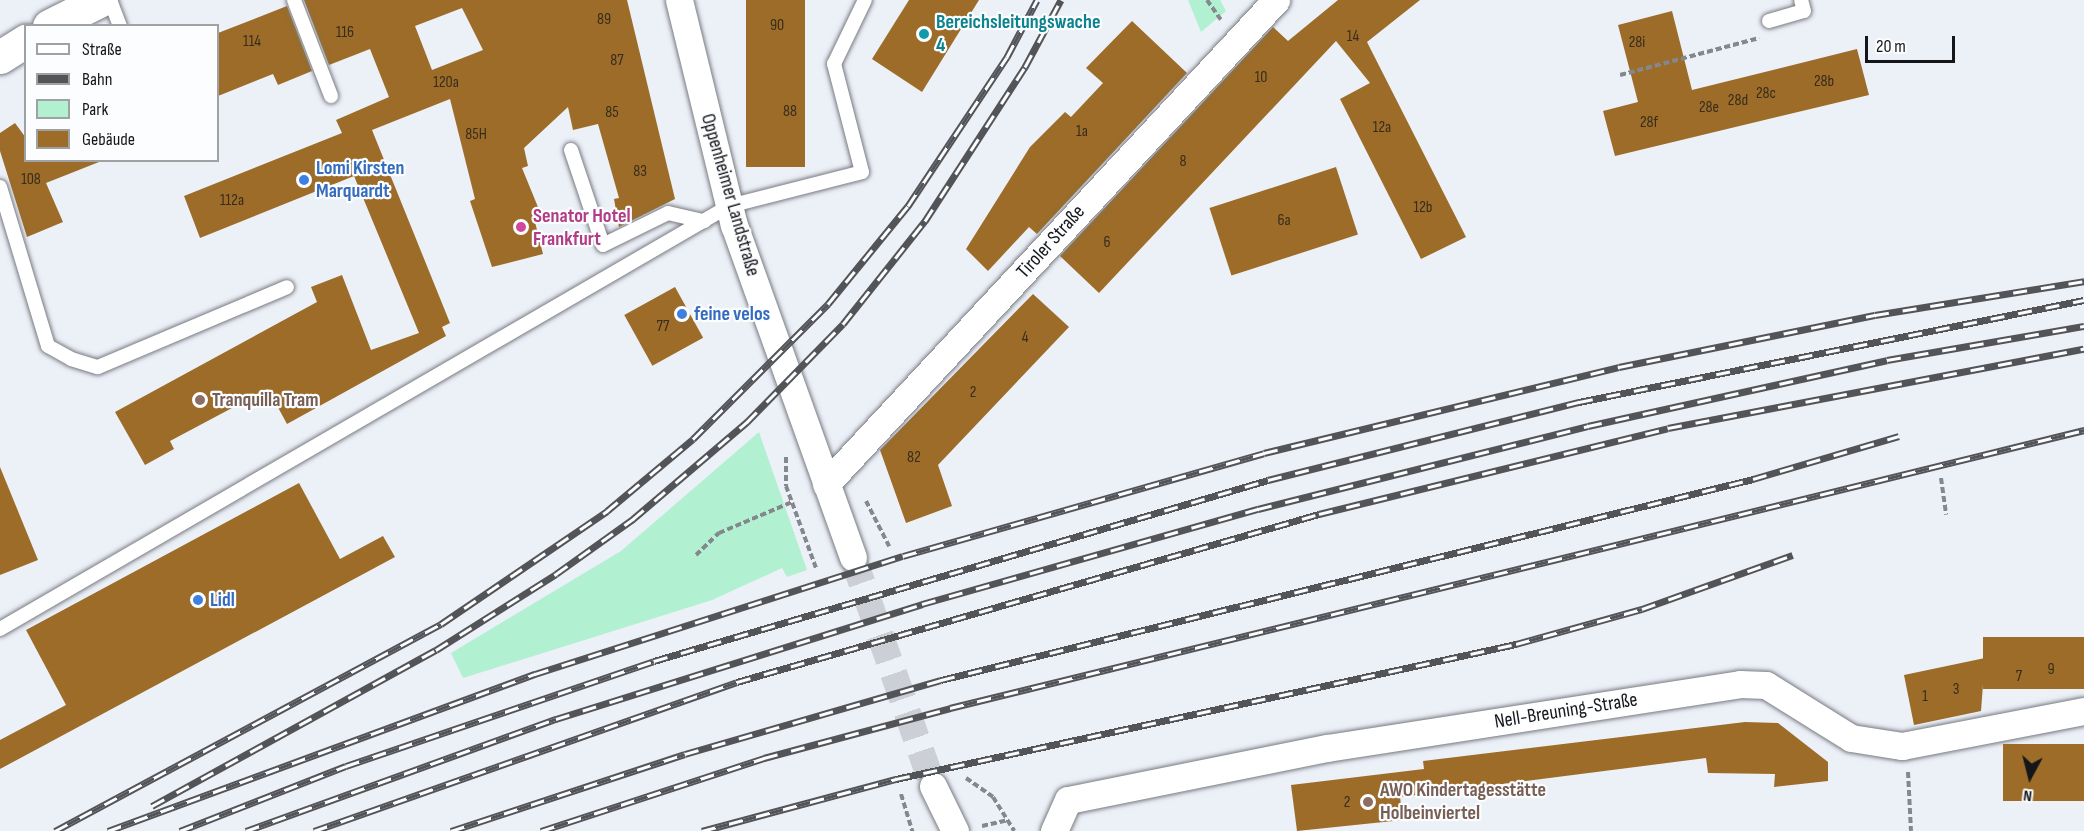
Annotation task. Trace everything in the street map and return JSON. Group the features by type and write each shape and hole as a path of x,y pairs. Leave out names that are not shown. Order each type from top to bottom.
{"main road":[{"path":"53,24 100,1"},
{"path":"0,57 24,42"}],"street":[{"name":"Oppenheimer Landstraße","path":"679,0 729,206 853,557"},
{"name":"Tiroler Straße","path":"826,484 1276,0"},
{"name":"Nell-Breuning-Straße","path":"1054,831 1068,800 1327,748 1740,684 1775,689 1851,738 1902,746 2084,711"},
{"path":"933,786 955,831"}],"lane":[{"path":"294,0 331,96"},
{"path":"0,629 729,206 862,172 834,64 865,0"},
{"path":"1769,21 1804,11 1802,0"},
{"path":"100,1 118,24"},
{"path":"571,150 603,245 668,213 704,221"},
{"path":"0,187 48,346 71,359 98,367 287,287"}],"path":[{"path":"1620,75 1768,36 1769,21"},
{"path":"1941,478 1946,515"},
{"path":"696,555 719,533 792,502"},
{"path":"1907,767 1911,831"},
{"path":"966,778 993,797 1014,831"},
{"path":"901,794 912,831"}],"green space":[{"path":"1188,0 1220,0 1226,11 1201,32"},
{"path":"759,432 807,570 787,577 782,568 712,600 463,678 451,653 621,551"}],"building":[{"path":"304,0 627,0 675,199 619,227 614,199 619,198 598,124 573,130 568,107 524,148 528,166 522,168 540,212 533,214 543,254 492,267 470,201 475,199 450,99 372,130 450,323 442,327 446,336 287,424 268,389 170,441 174,449 145,465 115,412 317,302 311,287 342,275 371,350 419,333 354,176 200,238 184,196 342,133 336,120 389,97 370,49 329,65","holes":["462,8 483,50 432,70 415,26"]},
{"path":"746,0 805,0 805,167 746,167"},
{"name":"Bereichsleitungswache 4","path":"909,0 979,0 922,92 872,59"},
{"path":"1338,0 1420,0 1367,42 1466,237 1421,259 1340,99 1370,83 1336,41 1099,293 1060,256 1273,27 1288,41"},
{"path":"287,6 312,71 278,85 273,74 219,96 219,33"},
{"path":"1672,11 1692,90 1857,49 1869,95 1615,156 1603,111 1638,102 1618,25"},
{"path":"1132,21 1187,73 1037,234 1029,227 988,271 966,249 1030,147 1065,112 1071,117 1103,83 1086,68"},
{"path":"15,123 24,135 24,162 99,162 46,183 63,222 27,237 0,151 0,133"},
{"path":"1336,167 1358,235 1231,276 1210,208"},
{"path":"675,287 703,338 652,366 624,315"},
{"path":"1033,294 1069,327 938,465 952,506 906,523 880,450"},
{"path":"0,467 38,560 0,575"},
{"name":"Lidl","path":"299,483 340,559 383,536 395,557 0,769 0,740 66,705 26,630"},
{"path":"1983,637 2084,637 2084,689 1983,689"},
{"path":"1985,658 1981,711 1914,725 1904,675"},
{"path":"1745,722 1778,723 1828,762 1828,781 1774,787 1775,774 1708,773 1706,758 1400,797 1403,820 1297,831 1291,785 1424,769 1423,761"},
{"path":"2003,744 2084,744 2084,801 2003,801"}],"tunnel":[{"path":"853,557 933,786"}],"railway":[{"path":"55,831 441,624 607,511 693,439 828,304 908,206 1007,57 1037,0"},
{"path":"152,806 436,650 556,574 633,519 747,422 843,324 925,221 1025,67 1061,0"},
{"path":"108,831 535,674 903,556 1264,453 1619,367 1875,315 2084,281"},
{"path":"180,831 346,766 654,661 1268,480 1579,402 2084,300"},
{"path":"246,831 556,719 922,604 1258,509 1588,426 1887,360 2084,326"},
{"path":"314,831 737,682 1319,514 1668,428 2084,349"},
{"path":"541,831 764,758 950,708 2084,430"},
{"path":"451,831 685,754 941,680 1753,479 1899,436"},
{"path":"702,831 896,779 1516,644 1642,609 1793,555"}],"place":[{"name":"Bereichsleitungswache 4","path":"924,34"},
{"name":"Lomi Kirsten Marquardt","path":"304,180"},
{"name":"Senator Hotel Frankfurt","path":"521,227"},
{"name":"feine velos","path":"682,314"},
{"name":"Tranquilla Tram","path":"200,400"},
{"name":"Lidl","path":"198,600"},
{"name":"AWO Kindertagesstätte Holbeinviertel","path":"1368,802"}]}
